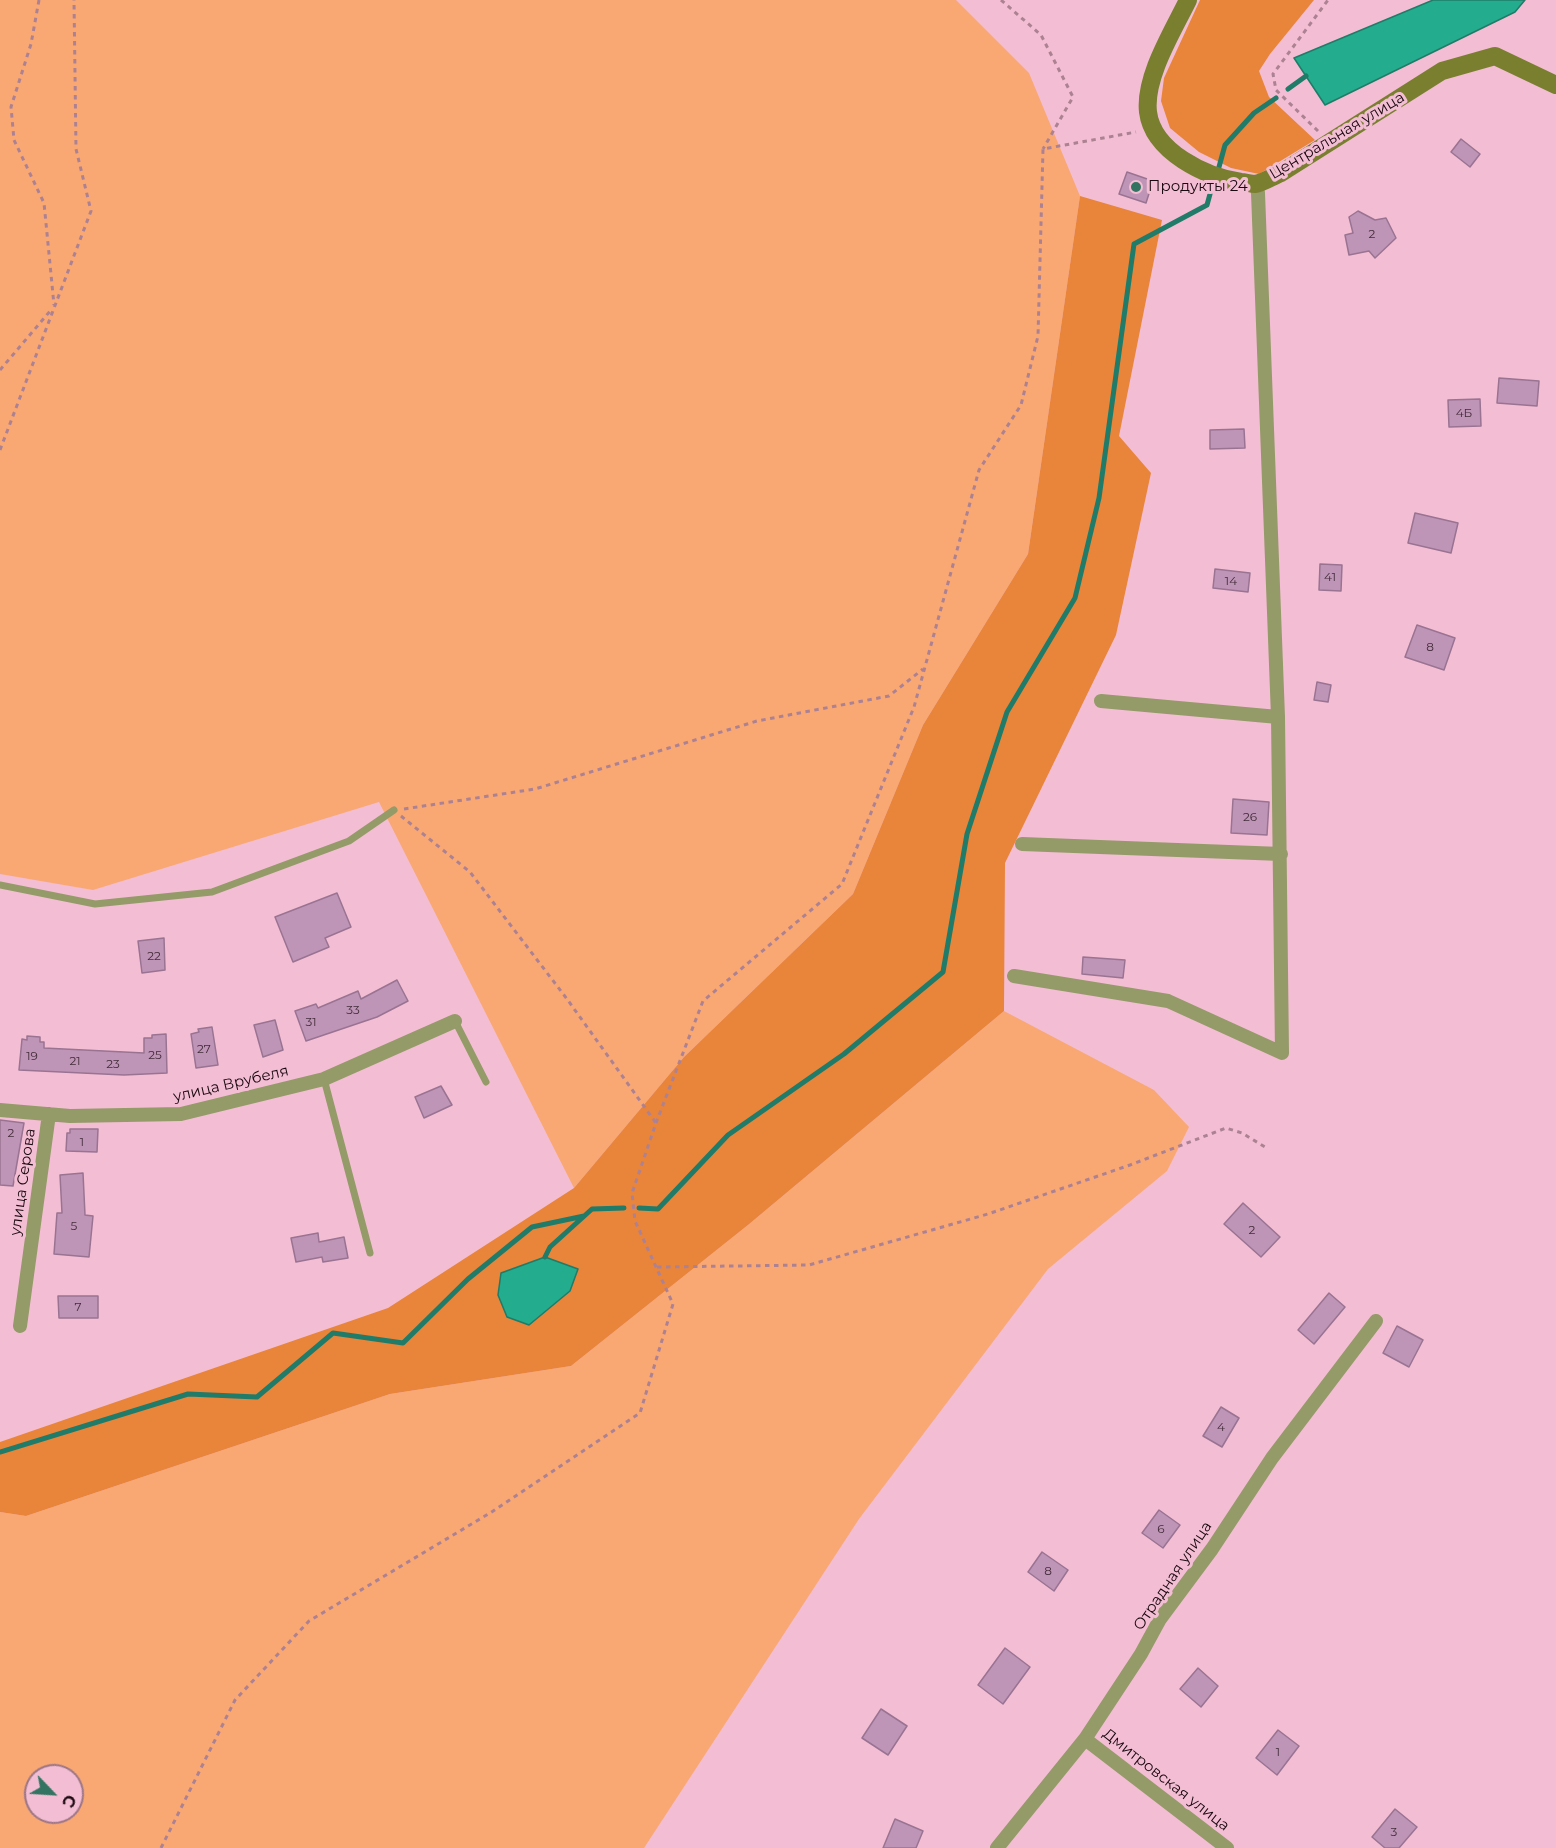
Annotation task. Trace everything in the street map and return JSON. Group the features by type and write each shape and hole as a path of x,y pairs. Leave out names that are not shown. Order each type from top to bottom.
{"street":[{"path":"1153,130 1148,111 1149,90 1154,72 1188,0"},
{"name":"Центральная улица","path":"1153,130 1176,155 1198,170 1223,179 1256,184 1281,173 1442,71 1495,56 1556,86"},
{"path":"1014,976 1168,1001 1282,1053 1278,717 1256,184"},
{"path":"1101,700 1278,717"},
{"path":"1022,843 1281,854"},
{"name":"улица Врубеля","path":"0,1110 70,1116 181,1114 324,1079 455,1021"},
{"name":"улица Серова","path":"20,1326 49,1114"},
{"name":"Отрадная улица","path":"997,1848 1085,1739 1141,1654 1160,1619 1212,1549 1272,1458 1376,1321"},
{"name":"Дмитровская улица","path":"1085,1739 1227,1848"}],"lane":[{"path":"0,885 95,904 212,892 349,842 394,810"},
{"path":"455,1021 486,1082"},
{"path":"324,1079 370,1253"}],"path":[{"path":"0,370 54,307 44,203 14,140 11,107 31,44 39,0"},
{"path":"0,450 91,210 76,149 74,0"},
{"path":"161,1848 235,1700 309,1621 490,1513 640,1413 673,1304 635,1221 632,1193 656,1122 703,1001 842,884 914,707 979,470 1021,405 1038,336 1043,149 1073,97 1041,35 1001,0"},
{"path":"1328,0 1273,74 1276,90 1330,143"},
{"path":"1043,149 1153,130"},
{"path":"394,810 535,789 757,721 889,696 925,668"},
{"path":"394,810 470,872 567,999 656,1122"},
{"path":"657,1267 809,1265 988,1214 1130,1165 1226,1128 1242,1133 1265,1147"}],"shaded area":[{"path":"0,0 956,0 1029,73 1080,196 1028,554 923,725 853,894 684,1057 574,1188 379,802 93,890 0,874"},
{"path":"1200,0 1314,0 1259,71 1269,97 1315,140 1259,174 1231,168 1199,152 1170,128 1161,101 1164,78"},
{"path":"1433,0 1525,0 1515,12 1325,105 1294,58"},
{"path":"1080,196 1162,220 1119,436 1151,473 1116,635 1005,863 1004,1011 748,1225 571,1366 390,1394 26,1516 0,1512 0,1442 388,1308 574,1188 684,1057 853,894 923,725 1028,554"},
{"path":"1004,1011 1154,1090 1189,1127 1167,1171 1048,1269 859,1519 644,1848 0,1848 0,1512 26,1516 390,1394 571,1366 748,1225"},
{"path":"545,1257 578,1269 570,1291 529,1325 507,1317 498,1295 501,1273"}],"building":[{"path":"1461,139 1480,154 1470,167 1451,152"},
{"name":"Продукты 24","path":"1127,172 1153,181 1146,203 1119,194"},
{"path":"1358,211 1375,220 1386,218 1396,238 1375,258 1369,251 1349,255 1345,235 1353,233 1349,217"},
{"path":"1499,378 1539,381 1537,406 1497,403"},
{"path":"1480,399 1481,426 1449,427 1448,400"},
{"path":"1244,429 1245,448 1210,449 1210,430"},
{"path":"1415,513 1458,523 1451,553 1408,543"},
{"path":"1320,564 1342,565 1341,591 1319,590"},
{"path":"1215,569 1250,573 1248,592 1213,588"},
{"path":"1417,625 1455,638 1444,670 1405,657"},
{"path":"1317,682 1331,685 1328,702 1314,700"},
{"path":"1233,799 1269,802 1267,835 1231,833"},
{"path":"337,893 351,927 325,938 329,947 293,962 275,917"},
{"path":"164,938 165,970 142,973 138,941"},
{"path":"1083,957 1125,960 1123,978 1082,974"},
{"path":"397,980 408,1001 377,1017 306,1041 295,1011 316,1004 318,1008 358,991 361,999"},
{"path":"275,1020 283,1050 263,1057 254,1025"},
{"path":"212,1027 218,1065 196,1068 191,1034 199,1032 198,1029"},
{"path":"166,1034 167,1073 124,1075 19,1070 22,1039 27,1040 27,1036 40,1037 40,1042 44,1042 44,1048 144,1053 144,1038"},
{"path":"441,1086 452,1105 424,1118 415,1097"},
{"path":"0,1120 24,1123 13,1186 0,1185"},
{"path":"70,1129 98,1129 97,1152 66,1151 67,1133 70,1133"},
{"path":"83,1173 85,1215 93,1216 89,1257 54,1254 57,1213 62,1213 60,1175"},
{"path":"1243,1203 1280,1237 1261,1257 1224,1224"},
{"path":"318,1233 319,1242 344,1237 348,1258 323,1262 322,1257 296,1262 291,1238"},
{"path":"1329,1293 1345,1307 1314,1344 1298,1330"},
{"path":"58,1296 98,1296 98,1318 59,1318"},
{"path":"1397,1326 1423,1340 1409,1367 1383,1353"},
{"path":"1221,1407 1239,1418 1222,1447 1203,1436"},
{"path":"1159,1510 1180,1525 1163,1548 1142,1533"},
{"path":"1042,1552 1068,1570 1054,1591 1028,1572"},
{"path":"1005,1648 1030,1667 1003,1704 978,1685"},
{"path":"1198,1668 1218,1686 1201,1707 1180,1689"},
{"path":"881,1709 907,1726 888,1755 862,1738"},
{"path":"1278,1730 1299,1746 1277,1775 1256,1758"},
{"path":"1395,1809 1417,1827 1399,1848 1385,1848 1372,1837"},
{"path":"895,1819 923,1831 916,1848 883,1848"}],"waterway":[{"path":"1288,89 1306,76"},
{"path":"1219,167 1225,145 1254,113 1276,98"},
{"path":"639,1208 658,1209 728,1135 844,1054 943,972 967,834 1007,712 1075,598 1099,498 1134,244 1207,205 1210,194"},
{"path":"545,1257 550,1247 592,1209 624,1208"},
{"path":"0,1452 188,1394 257,1397 333,1333 403,1343 468,1279 532,1227 584,1216"}],"place":[{"name":"Продукты 24","path":"1136,187"}]}
